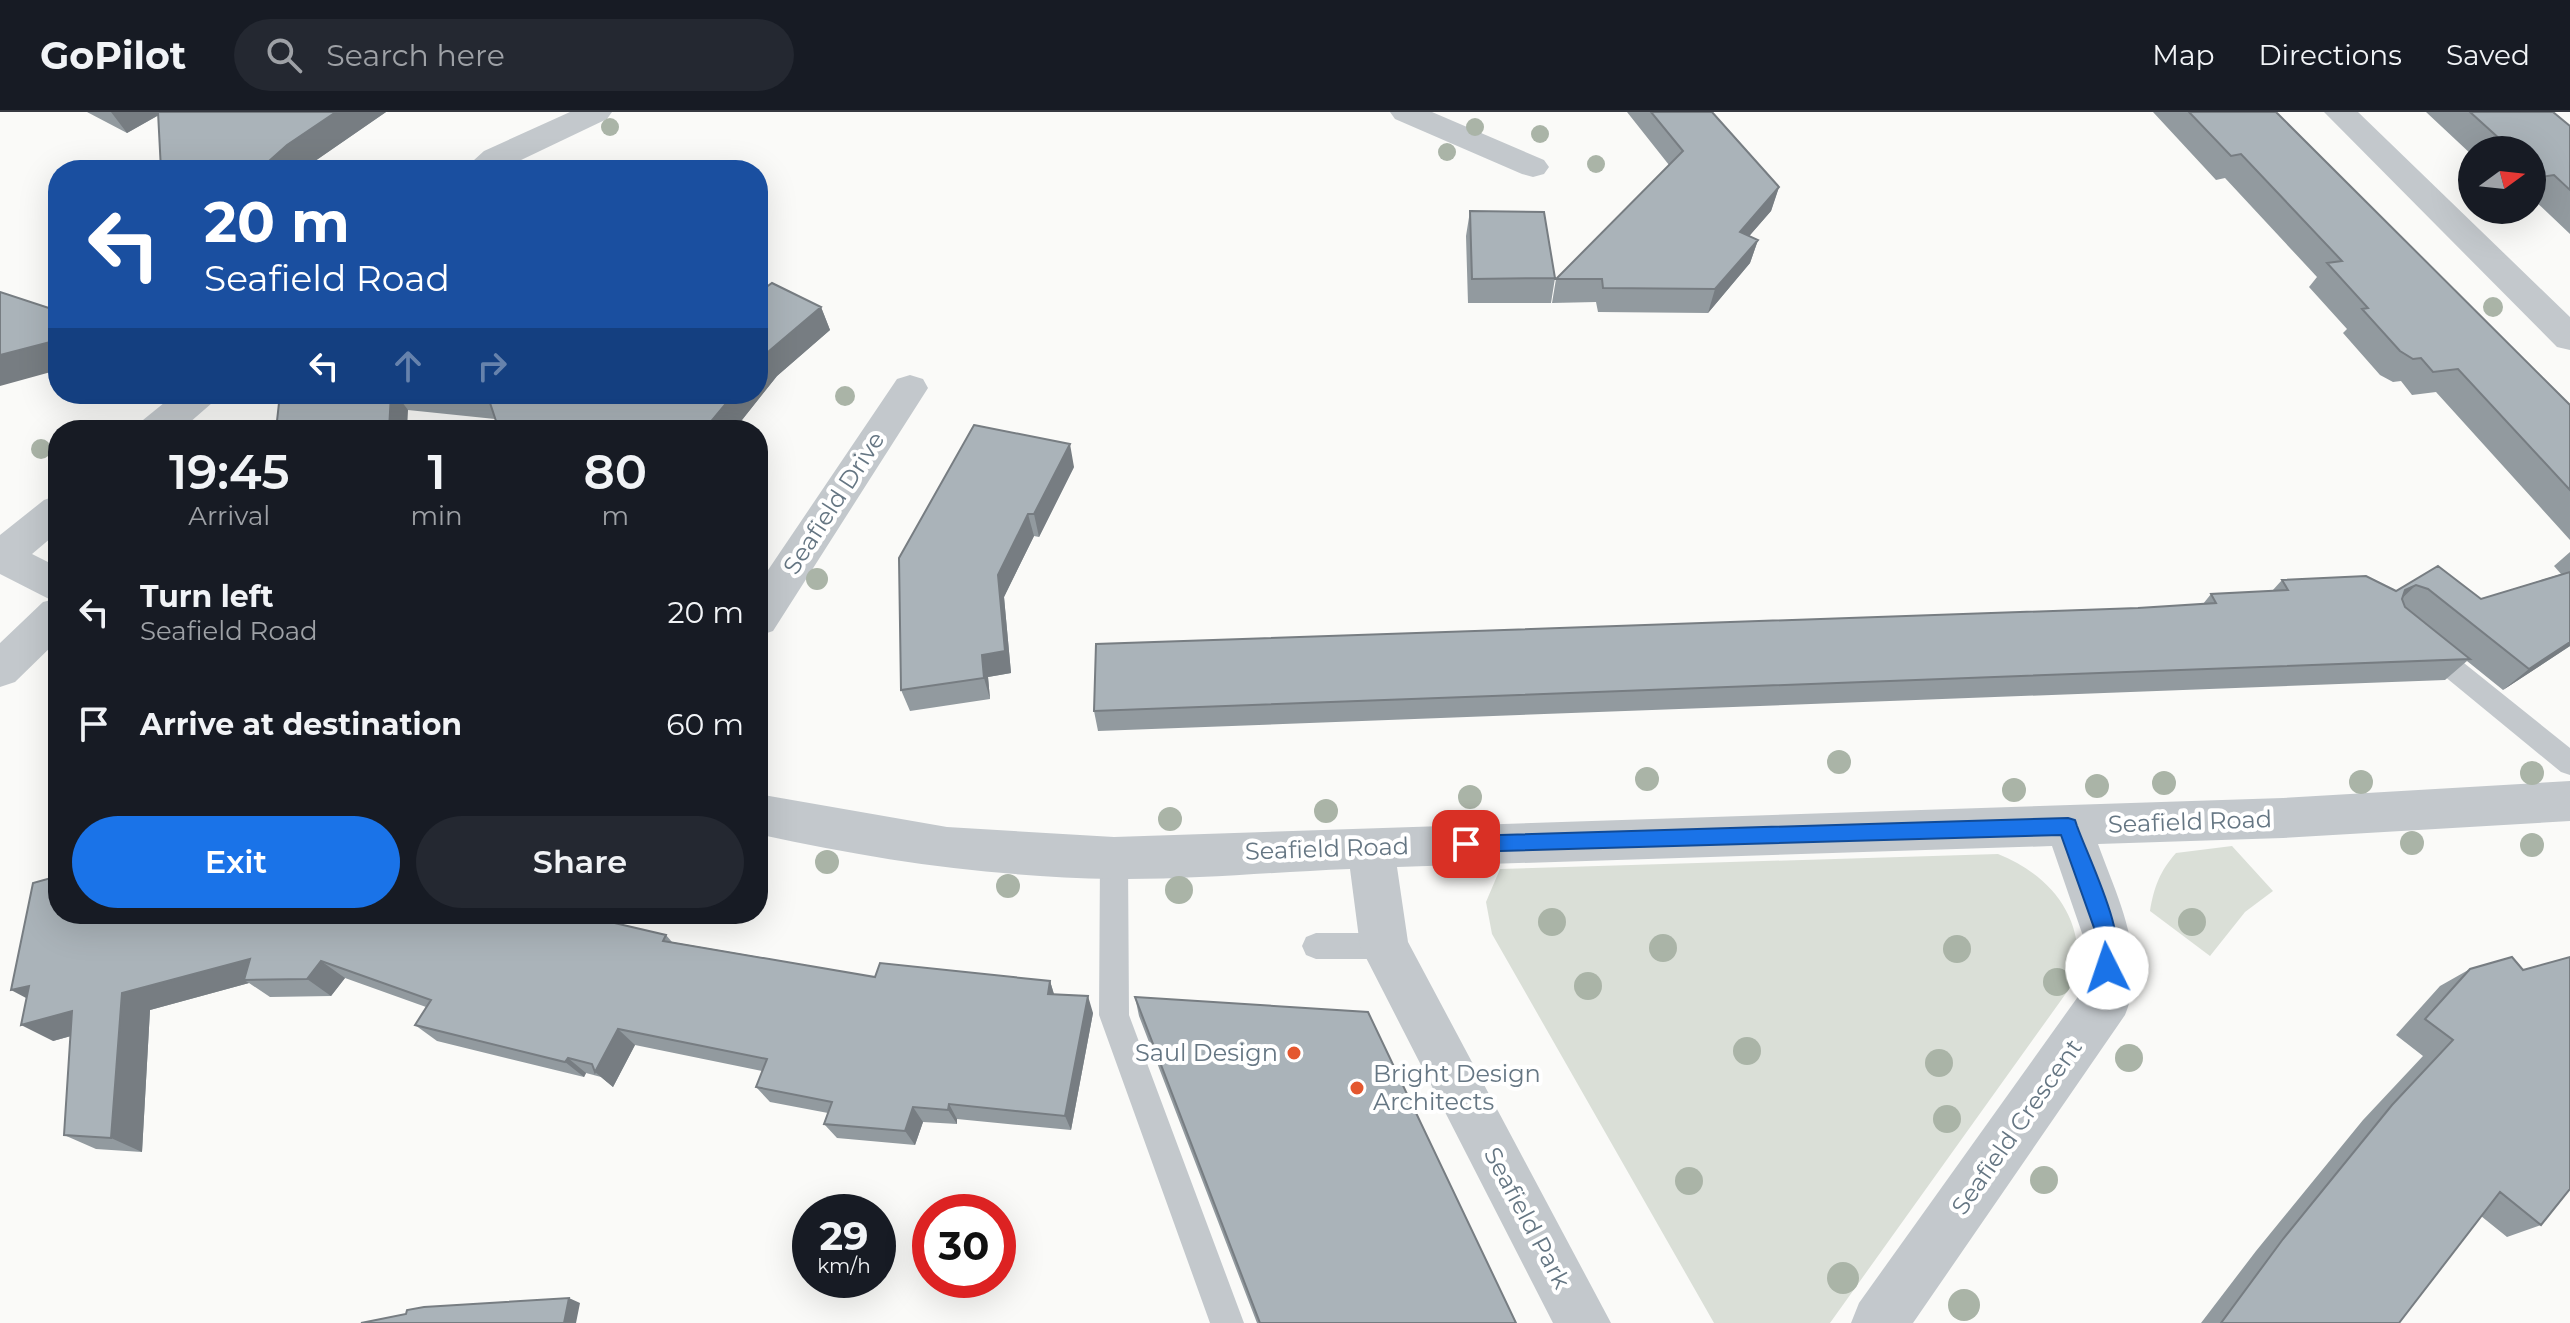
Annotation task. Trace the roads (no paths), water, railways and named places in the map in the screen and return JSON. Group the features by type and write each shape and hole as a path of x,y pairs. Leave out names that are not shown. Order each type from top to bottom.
{"street":[{"path":"495,160 596,112"},
{"path":"1406,112 1533,167"},
{"path":"2340,112 2570,338"},
{"name":"Seafield Drive","path":"768,604 910,388"},
{"path":"168,420 187,404"},
{"path":"48,518 1,555 48,581"},
{"path":"0,670 48,624"},
{"name":"Seafield Road","path":"768,816 947,848 1114,858 2283,818 2570,801"},
{"name":"Seafield Crescent","path":"1879,1323 2107,998 2108,939 2068,826"},
{"name":"Seafield Park","path":"1371,847 1384,946 1583,1323"}],"lane":[{"path":"2406,630 2570,764"},
{"path":"1114,858 1126,955 1114,1015 1227,1323"},
{"path":"1316,946 1384,946"}],"place":[{"name":"Saul Design","path":"1294,1053"},
{"name":"Bright Design Architects","path":"1357,1088"}]}
